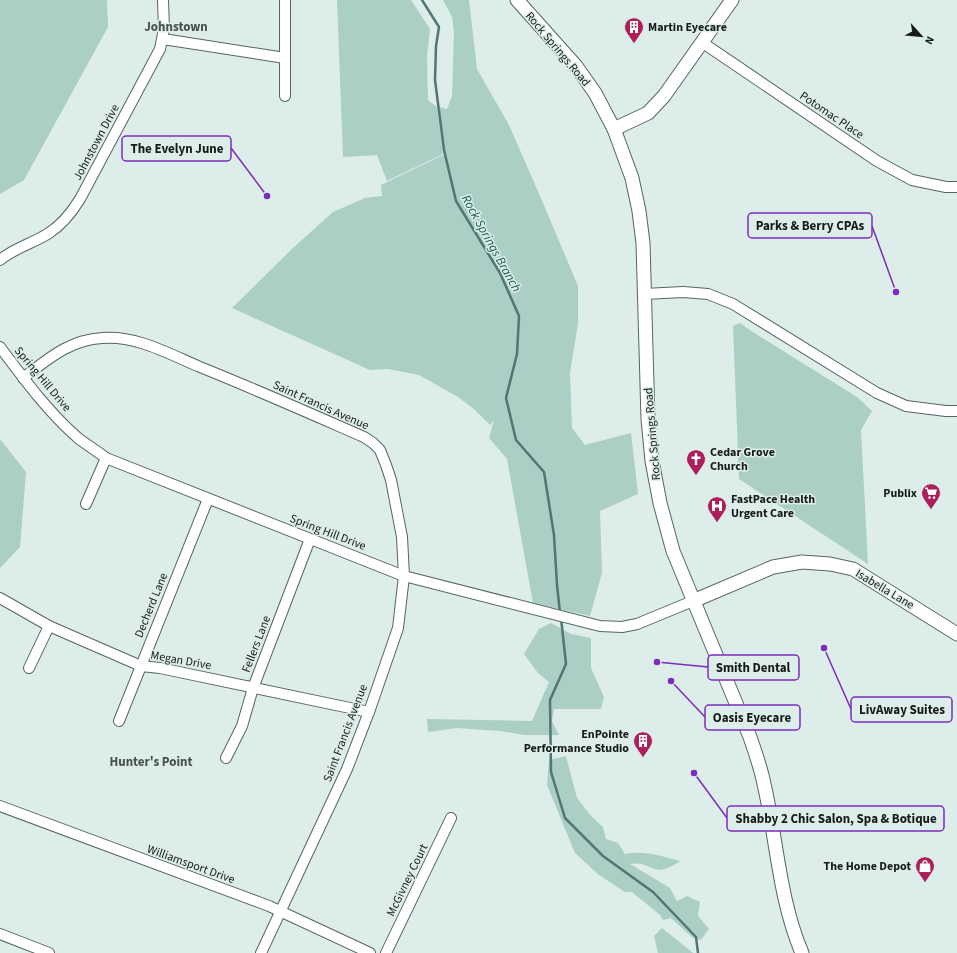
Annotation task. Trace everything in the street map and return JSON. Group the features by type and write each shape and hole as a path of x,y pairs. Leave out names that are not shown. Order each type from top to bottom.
{"street":[{"name":"Johnstown Drive","path":"0,260 50,233 71,213 80,199 156,57 163,39 163,0"},
{"path":"285,0 285,96"},
{"name":"Rock Springs Road","path":"516,0 576,66 595,93 614,129 632,178 639,211 643,243 648,419 652,461 660,503 674,551 693,601 759,762 767,796 785,901 802,953"},
{"path":"614,129 648,112 664,96 732,0"},
{"path":"163,39 285,58"},
{"name":"Potomac Place","path":"703,43 877,161 912,180 946,187 957,187"},
{"path":"644,294 684,292 708,294 733,304 877,393 906,406 946,412 957,411"},
{"name":"Saint Francis Avenue","path":"23,378 58,351 73,344 89,339 103,338 132,340 250,388 364,437 380,450 389,474 402,537 404,576 398,628 369,712 347,769 261,953"},
{"name":"Spring Hill Drive","path":"0,347 23,378 57,418 79,439 106,458 404,576 600,626 622,627 637,624 693,601"},
{"path":"86,504 106,458"},
{"name":"Decherd Lane","path":"119,721 208,499"},
{"name":"Fellers Lane","path":"226,758 242,726 253,688 310,539"},
{"name":"Isabella Lane","path":"693,601 773,567 802,562 830,564 853,569 957,634"},
{"name":"Megan Drive","path":"0,598 49,626 141,666 160,668 369,712"},
{"path":"29,668 49,626"},
{"name":"Williamsport Drive","path":"0,806 280,911 370,953"},
{"name":"McGivney Court","path":"386,953 451,818"},
{"path":"0,934 49,953"}],"green space":[{"path":"0,0 107,0 108,27 24,180 0,194"},
{"path":"337,0 411,0 430,29 427,56 428,100 437,107 443,154 387,181 377,155 343,157"},
{"path":"443,0 469,0 477,69 509,125 578,286 578,323 570,373 572,428 585,445 631,433 638,494 600,511 602,573 590,616 533,603 507,459 489,438 494,420 490,425 474,409 458,397 419,375 388,369 370,370 232,308 293,248 333,212 365,198 382,196 381,185 445,154 439,107 447,109 452,96 454,32 452,17"},
{"path":"740,323 857,397 872,411 861,430 868,564 739,479 733,326"},
{"path":"0,439 26,472 20,547 0,568"},
{"path":"551,623 571,634 591,638 591,668 604,697 601,709 554,709 552,721 559,735 525,735 500,731 457,728 428,732 427,719 532,721 549,682 538,673 524,654 539,629"},
{"path":"566,756 577,798 592,817 603,827 606,839 618,843 625,854 645,853 680,861 670,867 659,870 643,864 630,864 670,888 677,901 687,896 700,902 698,916 709,929 701,940 693,938 671,918 663,920 660,915 632,892 625,892 599,875 575,853 547,785 549,760"},
{"path":"662,928 693,953 658,953 654,936"}],"waterway":[{"name":"Rock Springs Branch","path":"422,0 439,27 436,46 435,80 444,150 456,201 500,273 519,316 517,354 506,398 516,440 544,472 554,535 560,613"},
{"name":"Rock Springs Branch","path":"561,618 566,664 550,700 551,772 565,818 603,856 653,892 696,937 698,953"}],"place":[{"name":"Martin Eyecare","path":"634,44"},
{"name":"The Evelyn June","path":"267,196"},
{"name":"Parks & Berry CPAs","path":"896,292"},
{"name":"Cedar Grove Church","path":"696,476"},
{"name":"Publix","path":"931,510"},
{"name":"FastPace Health Urgent Care","path":"717,523"},
{"name":"LivAway Suites","path":"824,648"},
{"name":"Smith Dental","path":"657,662"},
{"name":"Oasis Eyecare","path":"671,681"},
{"name":"EnPointe Performance Studio","path":"643,758"},
{"name":"Shabby 2 Chic Salon, Spa & Botique","path":"694,773"},
{"name":"The Home Depot","path":"925,883"}],"district":[{"name":"Johnstown","path":"176,26"},
{"name":"Hunter's Point","path":"151,761"}]}
